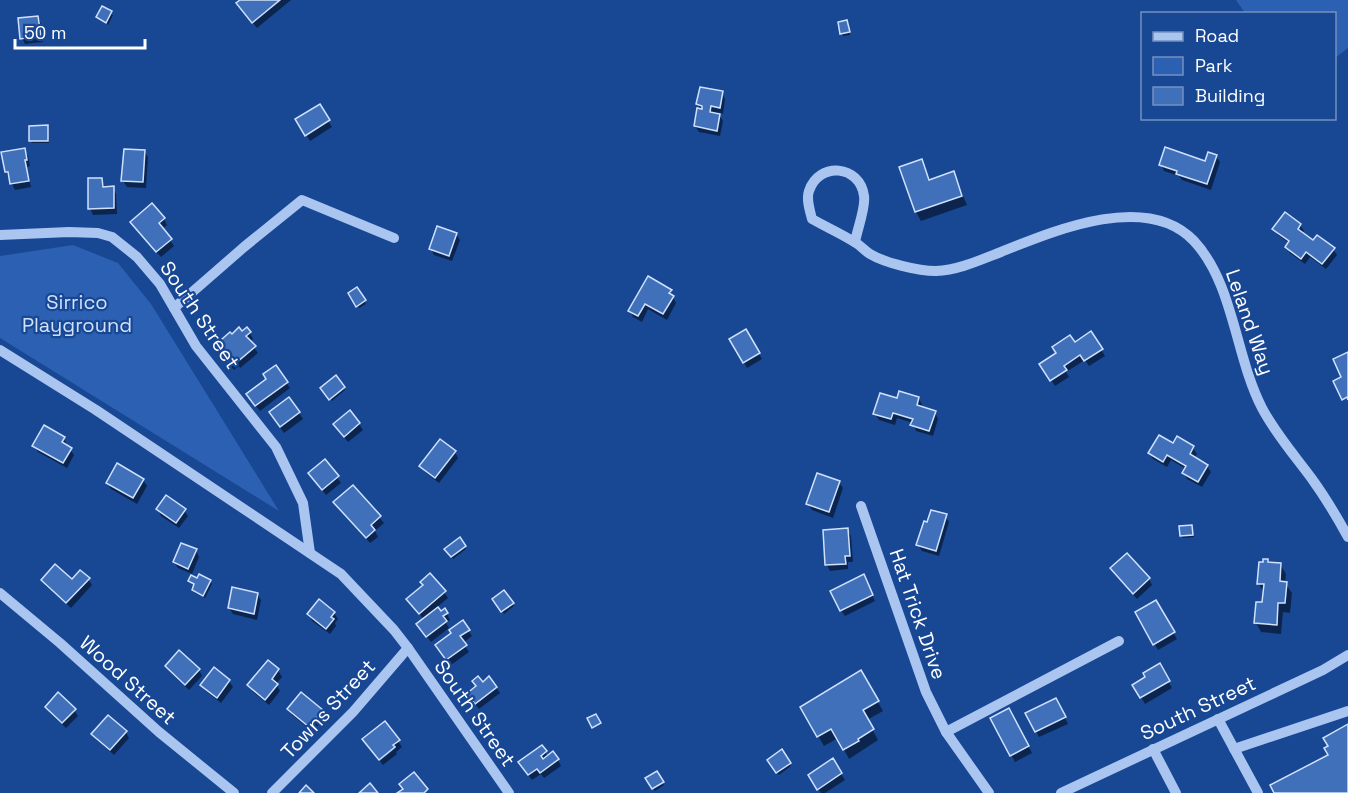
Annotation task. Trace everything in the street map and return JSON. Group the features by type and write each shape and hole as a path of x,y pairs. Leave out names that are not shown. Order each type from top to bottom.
{"street":[{"name":"Leland Way","path":"855,242 865,198 860,181 847,172 830,170 816,177 808,194 812,219 855,242 870,254 894,264 935,271 971,265 1066,228 1103,218 1140,217 1163,222 1184,232 1201,250 1219,282 1240,351 1263,409 1326,499 1348,537"},
{"path":"174,308 302,200 394,237"},
{"name":"South Street","path":"0,235 98,233 112,237 138,257 160,284 196,346 276,447 303,503 310,553"},
{"name":"South Street","path":"0,350 96,410 341,574 408,648 509,793"},
{"name":"Hat Trick Drive","path":"861,506 926,692 945,732 988,793"},
{"name":"Wood Street","path":"0,593 159,732 234,793"},
{"path":"945,732 1119,641"},
{"name":"Towns Street","path":"272,793 353,712 408,648"},
{"name":"South Street","path":"1062,793 1323,670 1348,655"},
{"path":"1234,749 1348,711"},
{"path":"1218,719 1258,793"},
{"path":"1153,749 1176,793"}],"green space":[{"path":"1236,0 1348,0 1348,48 1336,57 1336,12 1244,12"},
{"name":"Sirrico Playground","path":"73,245 118,263 151,304 279,511 0,338 0,256"}],"building":[{"path":"240,0 280,0 252,23 236,3"},
{"path":"102,6 112,11 106,23 96,17"},
{"path":"38,16 41,36 20,39 18,18"},
{"path":"847,20 850,32 840,34 838,22"},
{"path":"700,87 723,91 720,108 711,106 710,112 720,114 717,131 694,126 697,108 702,109 702,106 696,104"},
{"path":"320,104 330,120 305,136 295,119"},
{"path":"48,125 48,141 29,141 29,126"},
{"path":"1165,147 1205,161 1208,152 1217,155 1207,184 1176,174 1177,171 1159,165"},
{"path":"25,148 29,181 10,184 1,152"},
{"path":"124,149 145,150 143,182 121,181"},
{"path":"922,159 929,180 954,171 962,196 915,212 899,167"},
{"path":"88,178 102,178 103,187 114,186 114,208 88,209"},
{"path":"152,203 165,218 159,223 172,239 156,252 130,222"},
{"path":"1285,212 1301,224 1298,229 1313,240 1317,235 1335,248 1322,264 1306,252 1301,259 1285,247 1289,241 1272,229"},
{"path":"437,226 457,233 449,256 429,249"},
{"path":"648,276 672,290 669,293 674,296 663,314 645,304 638,316 628,311"},
{"path":"357,287 366,300 356,307 348,293"},
{"path":"239,327 242,331 247,327 251,332 246,336 256,346 236,363 234,361 230,364 214,346"},
{"path":"746,329 760,353 743,363 729,339"},
{"path":"1091,331 1103,349 1084,361 1080,355 1064,366 1067,370 1050,381 1039,364 1056,353 1052,347 1070,335 1075,342"},
{"path":"1348,352 1348,400 1347,397 1342,400 1333,381 1341,377 1333,359"},
{"path":"276,365 288,382 255,406 246,394 266,379 263,374"},
{"path":"336,375 345,387 329,400 320,388"},
{"path":"899,391 919,397 917,405 936,411 929,431 910,425 913,419 893,413 891,419 873,414 880,393 897,398"},
{"path":"289,397 300,412 280,427 269,412"},
{"path":"350,410 360,423 344,437 333,424"},
{"path":"44,425 65,437 62,442 72,448 63,463 32,446"},
{"path":"1159,435 1173,443 1177,436 1194,446 1190,454 1208,465 1198,482 1182,473 1186,466 1167,455 1163,462 1148,453"},
{"path":"440,439 456,451 435,478 419,466"},
{"path":"325,459 339,476 322,490 308,473"},
{"path":"117,463 144,479 133,498 106,483"},
{"path":"817,473 840,481 829,512 806,504"},
{"path":"353,485 381,516 371,525 375,530 366,538 333,502"},
{"path":"166,495 186,509 176,523 156,509"},
{"path":"931,510 947,514 936,551 916,545 924,521 927,522"},
{"path":"1192,525 1193,535 1180,536 1179,526"},
{"path":"848,528 850,556 845,556 846,564 825,565 823,530"},
{"path":"460,537 466,546 451,557 444,549"},
{"path":"181,543 197,549 188,569 173,562"},
{"path":"1127,553 1150,578 1133,594 1110,568"},
{"path":"1263,559 1268,559 1268,562 1281,563 1280,581 1287,582 1285,603 1278,603 1277,625 1254,623 1256,602 1262,602 1264,584 1257,584 1259,562 1263,562"},
{"path":"55,564 72,579 80,570 90,578 66,603 41,580"},
{"path":"430,573 446,591 419,614 406,599 423,585 420,582"},
{"path":"199,574 211,580 203,596 192,590 194,584 188,581 191,575 197,578"},
{"path":"864,574 873,595 840,611 830,591"},
{"path":"232,587 258,593 254,614 228,608"},
{"path":"504,590 514,603 501,612 492,599"},
{"path":"319,599 335,612 331,617 334,619 326,629 307,614"},
{"path":"1156,600 1175,632 1153,645 1135,612"},
{"path":"438,607 441,611 445,608 448,613 443,616 447,621 426,637 416,624"},
{"path":"463,620 470,630 460,636 467,645 446,660 435,645 451,633 449,630"},
{"path":"179,650 200,669 185,685 165,666"},
{"path":"268,660 279,669 272,679 278,684 265,700 247,685"},
{"path":"1160,663 1170,681 1140,698 1132,685 1145,677 1143,673"},
{"path":"214,667 230,680 217,698 200,685"},
{"path":"861,670 879,701 863,710 874,729 843,750 831,729 817,737 800,707"},
{"path":"478,676 483,682 489,676 497,687 475,704 466,694 476,686 472,681"},
{"path":"58,692 76,709 62,723 45,707"},
{"path":"301,692 323,710 309,727 287,709"},
{"path":"1056,698 1066,717 1035,732 1025,713"},
{"path":"1009,708 1029,746 1010,756 990,718"},
{"path":"596,714 601,723 592,728 587,718"},
{"path":"108,715 127,731 110,750 91,734"},
{"path":"385,721 400,740 379,760 362,739"},
{"path":"1348,724 1348,793 1274,793 1270,785 1328,755 1324,748 1328,746 1323,738"},
{"path":"542,745 547,751 541,756 543,759 553,751 559,759 540,773 537,769 528,775 518,762"},
{"path":"782,749 791,763 776,773 767,760"},
{"path":"833,758 842,773 817,790 808,775"},
{"path":"657,771 664,782 652,789 645,778"},
{"path":"414,772 428,789 424,793 397,793 403,789 399,784"},
{"path":"370,783 378,793 359,793"},
{"path":"306,785 314,793 299,793"}]}
